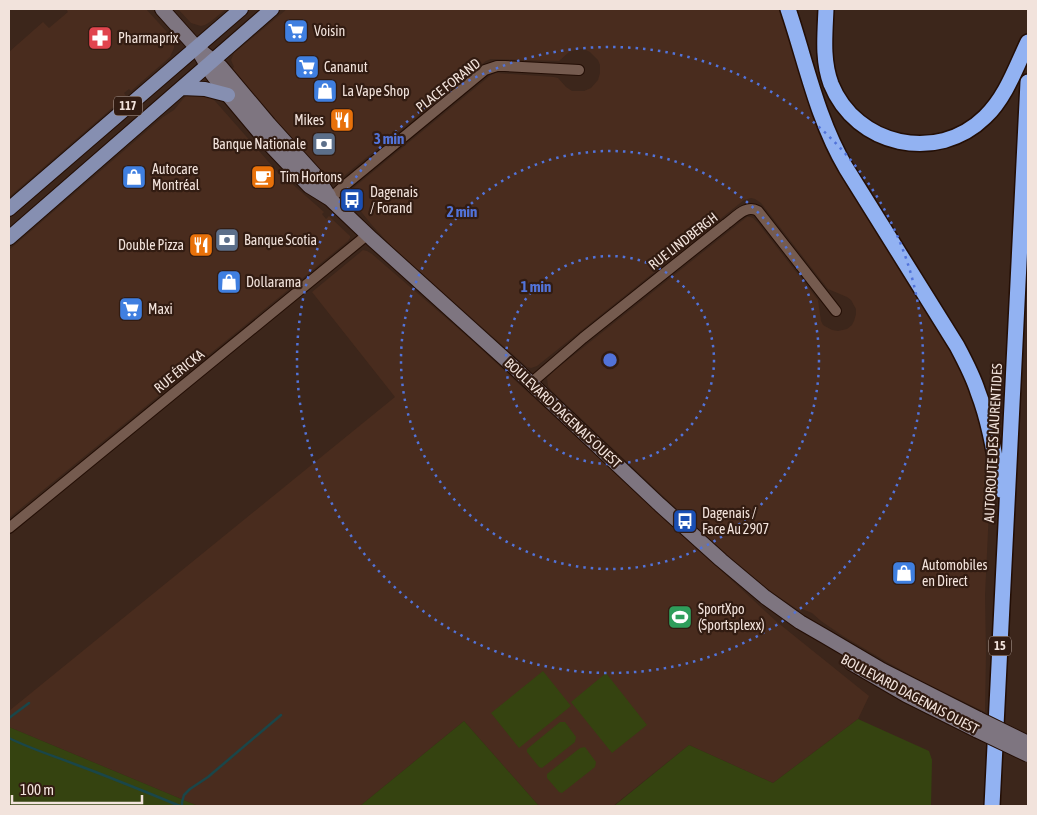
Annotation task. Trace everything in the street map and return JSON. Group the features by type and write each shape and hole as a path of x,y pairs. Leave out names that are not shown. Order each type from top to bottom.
{"highway":[{"path":"788,9 817,104 836,150 957,346 972,375 987,422 1006,512"},
{"path":"826,9 825,57 834,90 846,110 862,125 880,135 900,142 922,144 944,140 965,132 981,121 992,110 1002,95 1028,42"},
{"name":"AUTOROUTE DES LAURENTIDES","path":"992,806 1028,82"}],"main road":[{"name":"BOULEVARD DAGENAIS OUEST","path":"162,9 210,63 221,67 317,177 330,199"},
{"name":"117","path":"9,209 241,9"},
{"name":"117","path":"9,238 272,9"},
{"name":"BOULEVARD DAGENAIS OUEST","path":"210,63 212,74 228,95 269,144 309,186 330,199 683,527 756,589 800,622 822,644 853,665 906,695 1028,743"},
{"path":"182,88 205,89 228,95"},
{"name":"BOULEVARD DAGENAIS OUEST","path":"979,725 1028,755"}],"street":[{"name":"PLACE FORAND","path":"330,199 485,70 497,66 579,70"},
{"name":"RUE LINDBERGH","path":"530,383 622,307 726,224 748,209 758,211 836,311"},
{"name":"RUE ÉRICKA","path":"9,528 367,235"}],"shaded area":[{"path":"66,9 146,9 167,32 165,34 169,38 171,37 174,48 170,57 131,91 129,89 124,93 126,96 9,197 9,52 43,22 49,28 68,12"},
{"path":"178,9 226,9 210,22 201,26 191,23"},
{"path":"287,9 782,9 798,67 819,130 944,333 967,379 983,431 990,489 985,595 985,712 887,662 843,636 812,613 802,609 800,611 763,586 717,547 548,386 547,378 555,370 747,217 753,218 758,223 818,300 823,325 838,331 847,329 852,325 856,309 851,300 828,289 761,203 751,198 744,200 537,366 527,367 394,249 349,196 352,189 491,75 496,73 554,77 558,78 572,91 584,91 591,88 598,80 600,65 598,60 590,52 578,49 569,52 559,61 491,59 486,61 339,180 335,180 327,177 232,69 234,67 231,60 234,53"},
{"path":"197,94 209,97 215,101 281,176 324,212 322,214 326,219 329,216 350,238 9,518 9,250 163,117 174,110 186,96"},
{"path":"363,250 372,254 468,337 777,622 869,696 858,719 773,783 689,745 613,806 539,806 464,721 360,806 198,806 9,727 9,711 395,397 312,292"}],"green space":[{"path":"543,671 571,706 519,748 491,713"},
{"path":"606,673 647,725 612,753 571,702"},
{"path":"858,719 929,751 932,760 931,806 614,806 689,745 773,783"},
{"path":"464,721 539,806 360,806"},
{"path":"560,722 565,722 576,737 575,742 542,768 539,767 527,752 527,749"},
{"path":"9,727 198,806 9,806"},
{"path":"585,747 596,762 595,767 562,793 559,792 547,778 547,774 580,748"}],"waterway":[{"path":"9,718 29,703"},
{"path":"182,806 184,795 190,789 208,777 281,715"},
{"path":"9,738 180,806"}],"place":[{"name":"Voisin","path":"296,31"},
{"name":"Pharmaprix","path":"100,38"},
{"name":"Cananut","path":"307,67"},
{"name":"La Vape Shop","path":"325,91"},
{"name":"Mikes","path":"342,120"},
{"name":"Banque Nationale","path":"324,144"},
{"name":"Autocare Montréal","path":"134,177"},
{"name":"Tim Hortons","path":"263,177"},
{"name":"Dagenais / Forand","path":"352,200"},
{"name":"Banque Scotia","path":"227,240"},
{"name":"Double Pizza","path":"201,245"},
{"name":"Dollarama","path":"229,282"},
{"name":"Maxi","path":"131,309"},
{"name":"Dagenais / Face Au 2907","path":"685,521"},
{"name":"Automobiles en Direct","path":"904,573"},
{"name":"SportXpo (Sportsplexx)","path":"680,617"}]}
